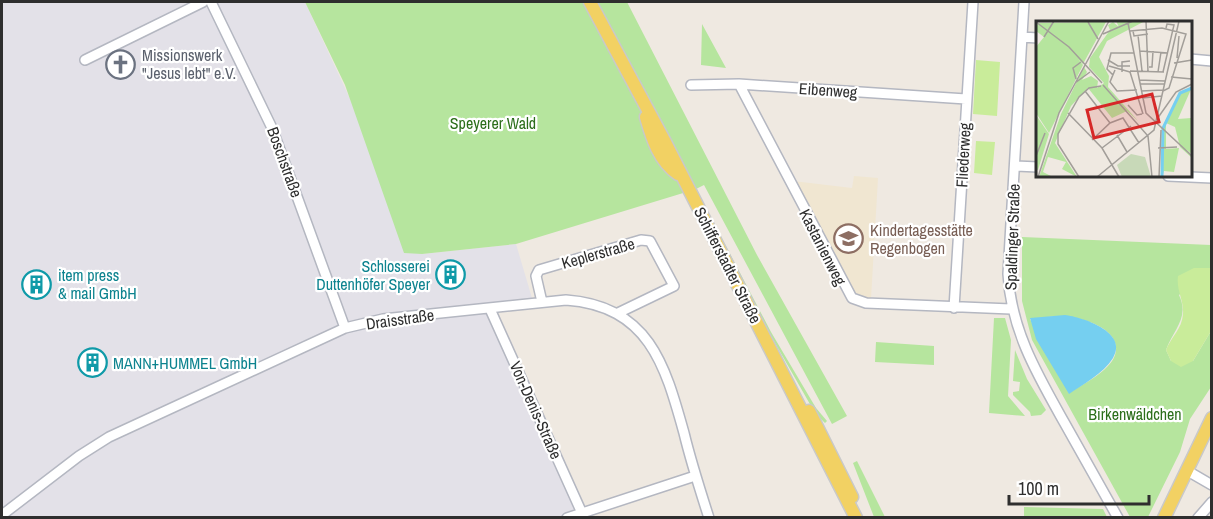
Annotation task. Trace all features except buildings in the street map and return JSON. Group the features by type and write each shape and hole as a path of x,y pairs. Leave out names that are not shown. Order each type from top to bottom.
{"main road":[{"name":"Schifferstadter Straße","path":"590,2 774,354 856,518"},
{"name":"Schifferstadter Straße","path":"774,354 788,372 822,433 861,518"},
{"path":"1164,518 1212,418"}],"street":[{"path":"85,60 203,2"},
{"name":"Boschstraße","path":"211,2 263,105 345,328"},
{"name":"Fliederweg","path":"954,308 973,2"},
{"name":"Spaldinger Straße","path":"1024,2 1008,274 1011,309 1031,363 1118,518"},
{"path":"1022,37 1036,38"},
{"path":"1192,58 1212,61"},
{"name":"Eibenweg","path":"691,85 739,84 966,99"},
{"name":"Kastanienweg","path":"739,84 852,298 866,303 1011,309"},
{"path":"1015,166 1036,167"},
{"path":"1190,177 1212,178"},
{"name":"Keplerstraße","path":"542,302 536,276 539,270 641,240 650,241 674,286 618,314"},
{"name":"Draisstraße","path":"2,516 79,456 109,437 345,328 383,320 542,302 579,301 618,314 638,329 658,355 670,384 695,477 709,518"},
{"name":"Von-Denis-Straße","path":"490,309 581,512"},
{"path":"1186,470 1212,485"},
{"path":"567,518 695,477"},
{"path":"1198,518 1212,502"}],"shaded area":[{"path":"2,2 305,2 422,254 516,244 532,298 486,304 582,517 2,517"},
{"name":"Kindertagesstätte Regenbogen","path":"854,176 878,178 871,299 857,295 851,290 793,181 852,188"}],"green space":[{"name":"Speyerer Wald","path":"305,2 627,2 757,255 847,416 832,424 704,185 696,189 771,332 816,408 827,421 825,423 815,413 763,322 693,190 516,244 422,254 404,253 345,85"},
{"path":"702,24 726,68 701,65"},
{"path":"976,60 1000,62 997,116 973,114"},
{"path":"976,141 995,142 992,175 974,173"},
{"name":"Birkenwäldchen","path":"1022,237 1211,245 1211,268 1179,295 1183,310 1182,317 1166,350 1171,361 1193,361 1211,331 1211,387 1190,419 1180,452 1148,517 1130,517 1032,340 1022,301","holes":["1065,316 1086,321 1105,330 1116,345 1115,355 1107,367 1069,393 1030,319"]},
{"path":"1194,268 1211,268 1211,331 1193,361 1181,367 1171,361 1166,350 1182,319 1183,309 1178,276"},
{"path":"994,318 1005,318 1011,340 1008,396 1025,416 989,413"},
{"path":"876,342 934,346 934,365 875,362"},
{"path":"1015,350 1027,379 1046,410 1041,415 1031,416 1030,412 1013,395 1013,392 1019,391 1020,382 1013,381"},
{"path":"857,461 885,517 874,517 853,463"},
{"path":"1024,507 1103,509 1107,517 1024,517"}],"water":[{"path":"1065,315 1092,323 1109,333 1115,341 1116,349 1113,358 1104,369 1069,394 1036,339 1030,318"}],"place":[{"name":"Missionswerk \"Jesus lebt\" e.V.","path":"121,64"},
{"name":"Kindertagesstätte Regenbogen","path":"849,239"},
{"name":"Schlosserei Duttenhöfer Speyer","path":"451,275"},
{"name":"item press & mail GmbH","path":"37,284"},
{"name":"MANN+HUMMEL GmbH","path":"92,363"}]}
